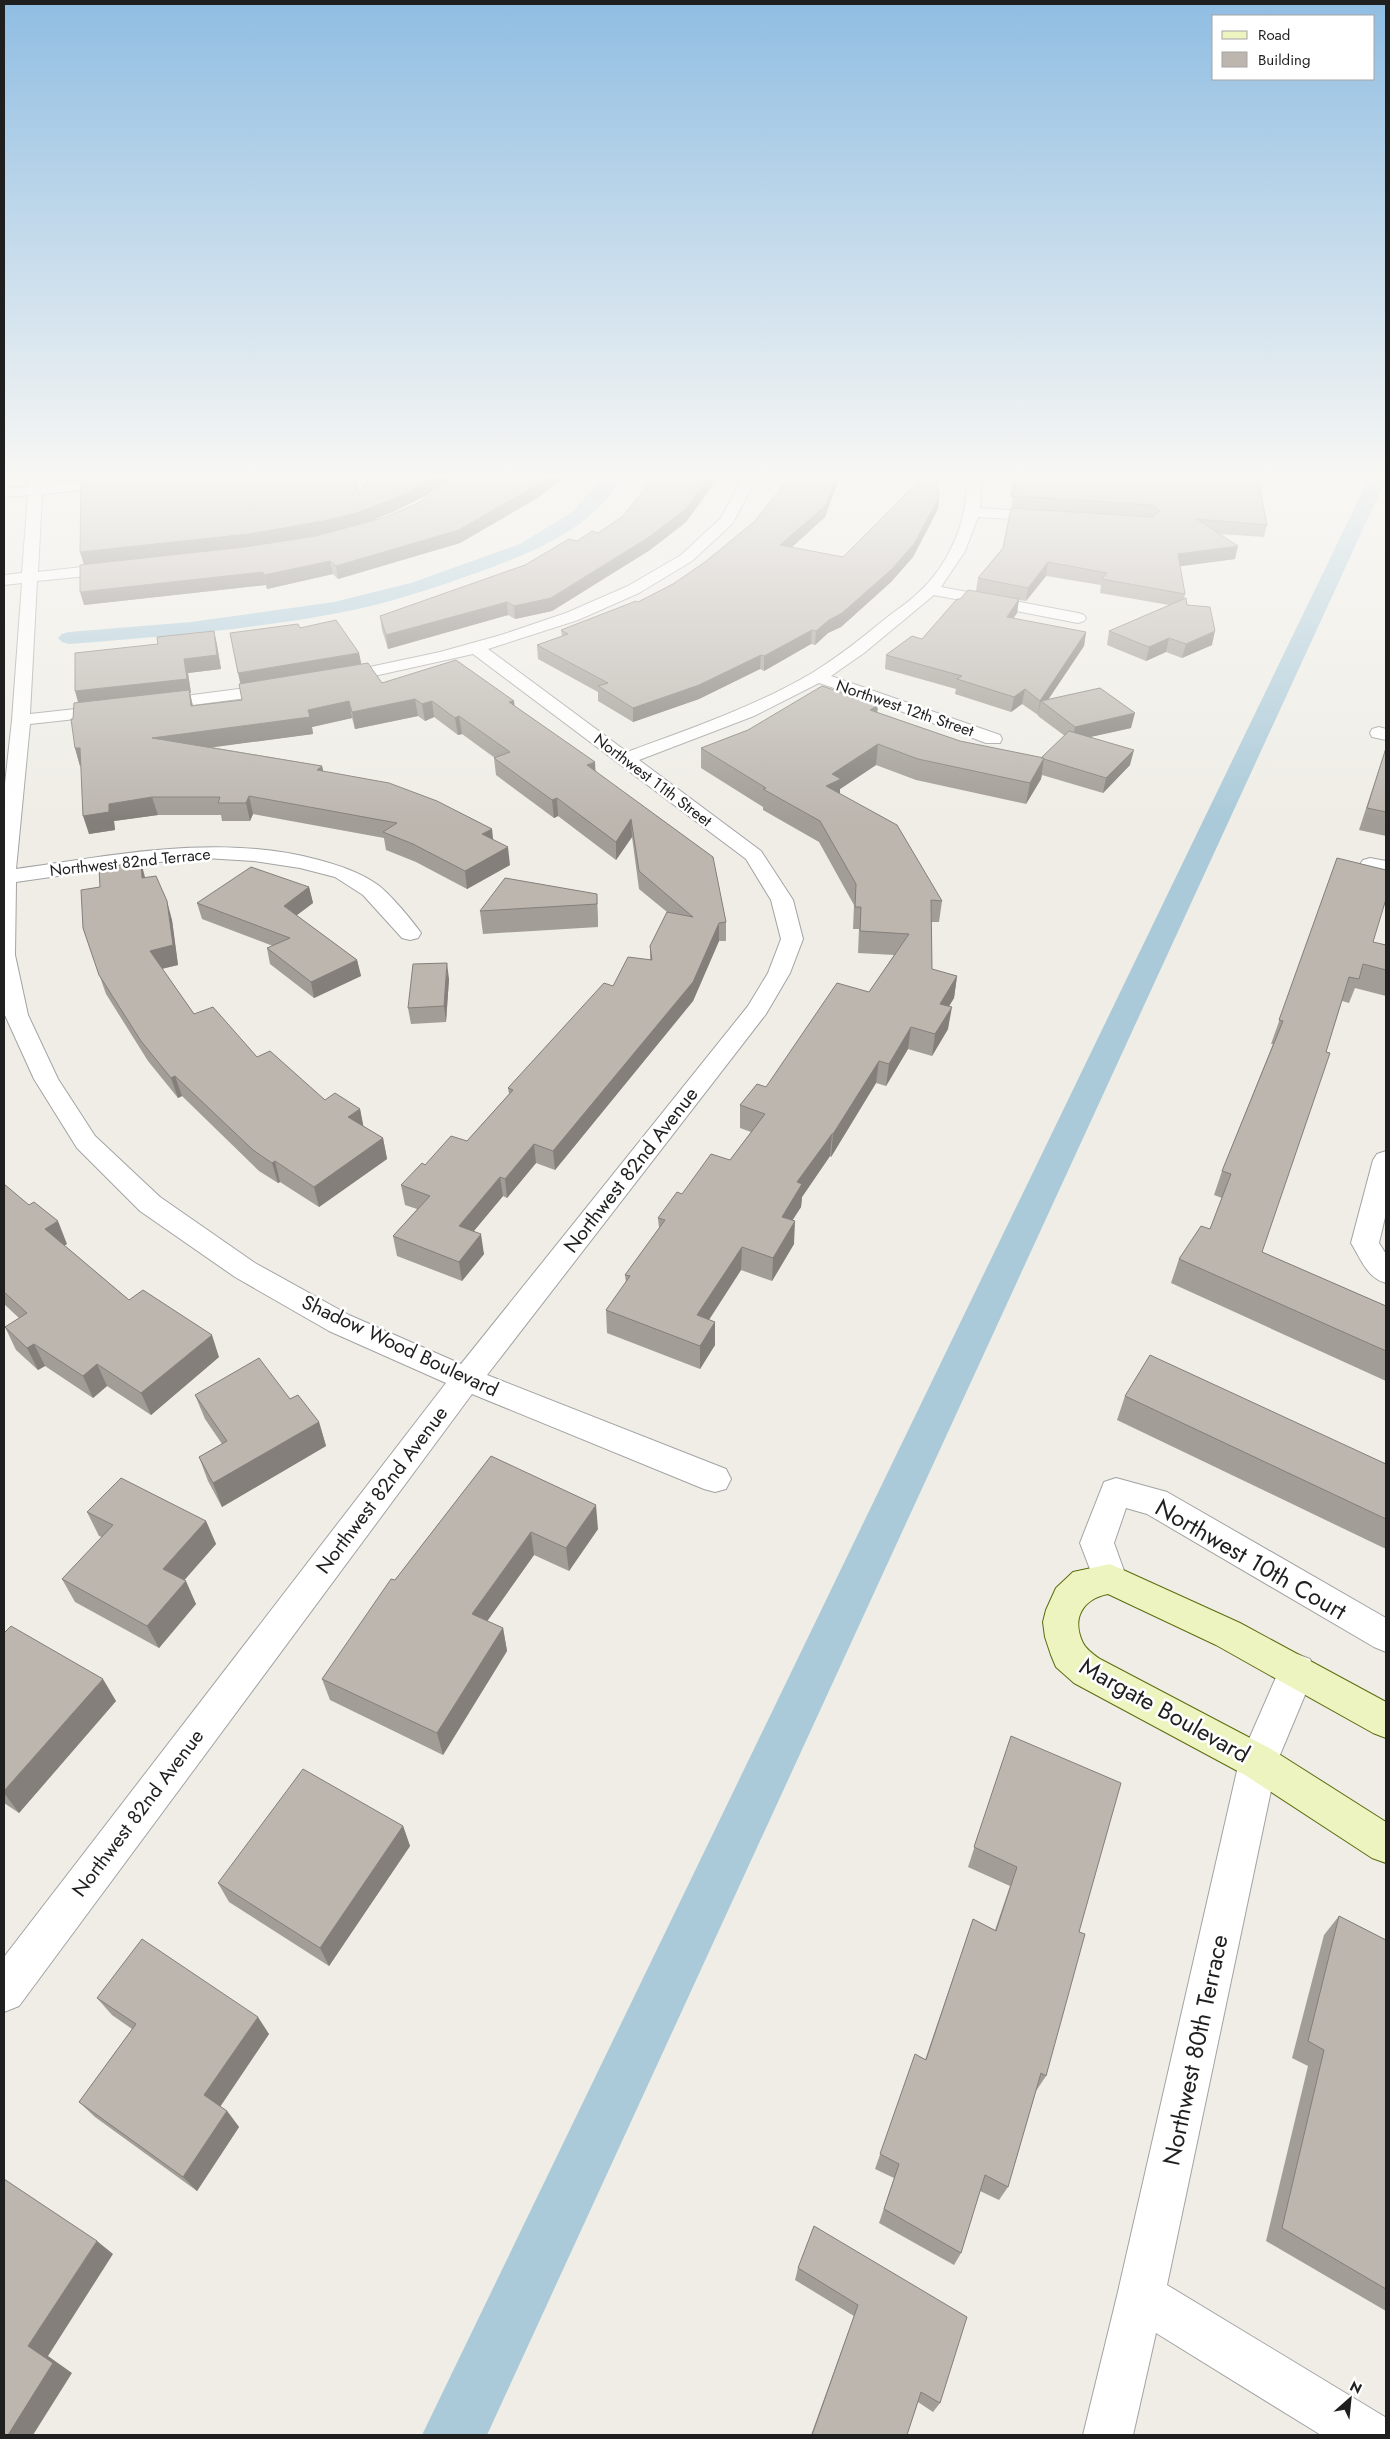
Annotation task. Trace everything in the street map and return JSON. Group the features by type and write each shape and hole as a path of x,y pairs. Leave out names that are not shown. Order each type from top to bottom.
{"street":[{"name":"Shadow Wood Boulevard","path":"28,592 21,720 5,877 4,955 16,1015 46,1079 86,1142 150,1204 245,1270 339,1323 466,1379 715,1479"},
{"path":"320,682 377,672 477,649 556,623 628,592"},
{"path":"625,758 707,730 817,677 865,644 929,592"},
{"path":"941,592 1078,618"},
{"name":"Northwest 11th Street","path":"477,649 754,854 782,900 792,939"},
{"name":"Northwest 12th Street","path":"817,677 885,699 994,739"},
{"path":"21,720 292,687"},
{"name":"Northwest 82nd Terrace","path":"5,877 158,856 205,852 254,855 302,862 342,873 371,890 410,933"},
{"name":"Northwest 82nd Avenue","path":"4,1991 466,1379 758,1009 779,973 792,939"},
{"path":"1386,1160 1365,1243 1380,1268 1386,1273"},
{"name":"Northwest 10th Court","path":"1110,1579 1096,1544 1116,1492 1155,1502 1386,1636"},
{"path":"1110,1579 1228,1634 1386,1722"},
{"name":"Margate Boulevard","path":"1110,1579 1085,1583 1068,1600 1061,1622 1063,1637 1069,1655 1087,1671 1258,1762 1386,1844"},
{"name":"Northwest 80th Terrace","path":"1108,2435 1141,2296 1258,1762 1297,1671"},
{"path":"1141,2296 1367,2435"}],"building":[{"path":"449,592 561,592 551,598 514,606 507,602 386,635 380,616"},
{"path":"658,592 866,592 842,613 829,620 816,631 812,630 764,656 761,655 699,685 633,708 598,686 608,683 537,645 568,634 561,630 636,601 638,602"},
{"path":"966,592 978,592 1019,599 1007,617 1086,632 1040,701 1025,689 1014,697 957,679 962,676 886,655 912,636 922,639 957,599 960,599"},
{"path":"1186,598 1187,605 1210,607 1215,631 1186,644 1169,638 1149,647 1109,631"},
{"path":"336,620 359,653 238,673 230,633 298,624 300,628"},
{"path":"214,631 217,655 184,659 187,679 75,691 75,653 158,644 157,637"},
{"path":"456,660 514,701 509,702 595,762 587,765 713,857 726,922 719,923 693,982 553,1151 534,1144 505,1179 500,1177 459,1226 481,1234 459,1262 393,1236 430,1196 401,1185 422,1163 425,1165 451,1136 467,1141 513,1090 508,1088 604,983 613,986 628,957 652,960 650,946 667,912 693,917 639,871 631,819 616,842 557,798 552,800 494,758 510,752 459,716 455,718 432,701 422,704 415,699 352,712 349,701 308,710 310,717 152,738 322,766 317,770 389,783 437,801 492,829 482,834 508,847 465,871 413,844 383,832 397,823 249,796 246,803 218,803 220,797 152,797 109,804 109,812 83,816 80,748 75,748 71,719 73,719 74,703 189,690 191,706 242,700 239,684 368,663 382,683"},
{"path":"822,686 878,705 870,710 960,741 1044,758 1030,783 918,759 878,744 832,774 841,779 826,786 897,825 942,901 931,900 932,969 957,976 940,1004 952,1007 935,1034 911,1027 889,1064 879,1061 833,1134 797,1182 802,1184 782,1217 795,1221 773,1258 742,1247 697,1315 715,1322 700,1346 606,1310 630,1276 625,1275 665,1220 658,1218 677,1192 682,1194 711,1154 730,1160 765,1114 740,1105 757,1084 766,1087 837,983 869,992 909,934 860,931 861,907 855,907 856,884 820,821 763,789 766,788 701,748 748,730"},
{"path":"1100,688 1135,713 1075,727 1041,701"},
{"path":"1069,731 1134,750 1106,778 1041,758"},
{"path":"1386,748 1386,812 1367,808"},
{"path":"1337,858 1386,870 1386,899 1373,942 1386,945 1386,970 1363,964 1359,979 1349,977 1326,1052 1330,1053 1262,1252 1386,1306 1386,1351 1179,1259 1201,1226 1210,1229 1231,1174 1222,1171 1283,1021 1279,1020"},
{"path":"141,862 142,878 156,876 167,901 173,945 150,951 194,1014 213,1007 257,1057 270,1051 325,1100 335,1093 360,1109 348,1117 383,1138 314,1187 275,1161 272,1163 253,1150 175,1076 171,1078 141,1041 99,975 83,928 81,890 100,887 99,868"},
{"path":"251,867 309,887 284,906 357,960 311,982 267,948 290,938 197,903"},
{"path":"505,878 597,894 597,904 480,911"},
{"path":"447,963 444,1006 408,1008 413,964"},
{"path":"4,1184 29,1205 34,1202 58,1221 45,1229 129,1300 143,1290 212,1335 141,1393 97,1364 83,1376 34,1344 27,1348 5,1327 27,1313 4,1292"},
{"path":"1150,1355 1386,1464 1386,1519 1125,1396"},
{"path":"259,1358 290,1399 298,1395 319,1422 213,1483 199,1457 227,1441 195,1395"},
{"path":"491,1456 596,1505 566,1548 531,1532 472,1614 503,1628 437,1733 322,1679 391,1579 395,1580"},
{"path":"121,1478 206,1521 163,1569 186,1581 147,1626 62,1579 113,1525 87,1512"},
{"path":"11,1626 103,1679 4,1791 4,1633"},
{"path":"1011,1736 1121,1783 1079,1932 1085,1934 1046,2076 1041,2073 1008,2187 985,2175 961,2253 884,2209 899,2164 880,2154 915,2054 926,2060 973,1919 996,1931 1017,1867 974,1847"},
{"path":"303,1769 403,1826 320,1948 218,1883"},
{"path":"1339,1916 1386,1940 1386,2289 1282,2228 1324,2050 1308,2041"},
{"path":"142,1939 258,2017 204,2095 227,2111 183,2177 79,2102 136,2024 97,1998"},
{"path":"4,2179 97,2241 28,2346 53,2363 8,2435 4,2435"},
{"path":"814,2226 967,2317 940,2403 921,2392 907,2435 812,2435 858,2305 798,2268"}],"waterway":[{"path":"69,638 191,628 334,608 399,592"},
{"path":"454,2435 1324,592"}]}
